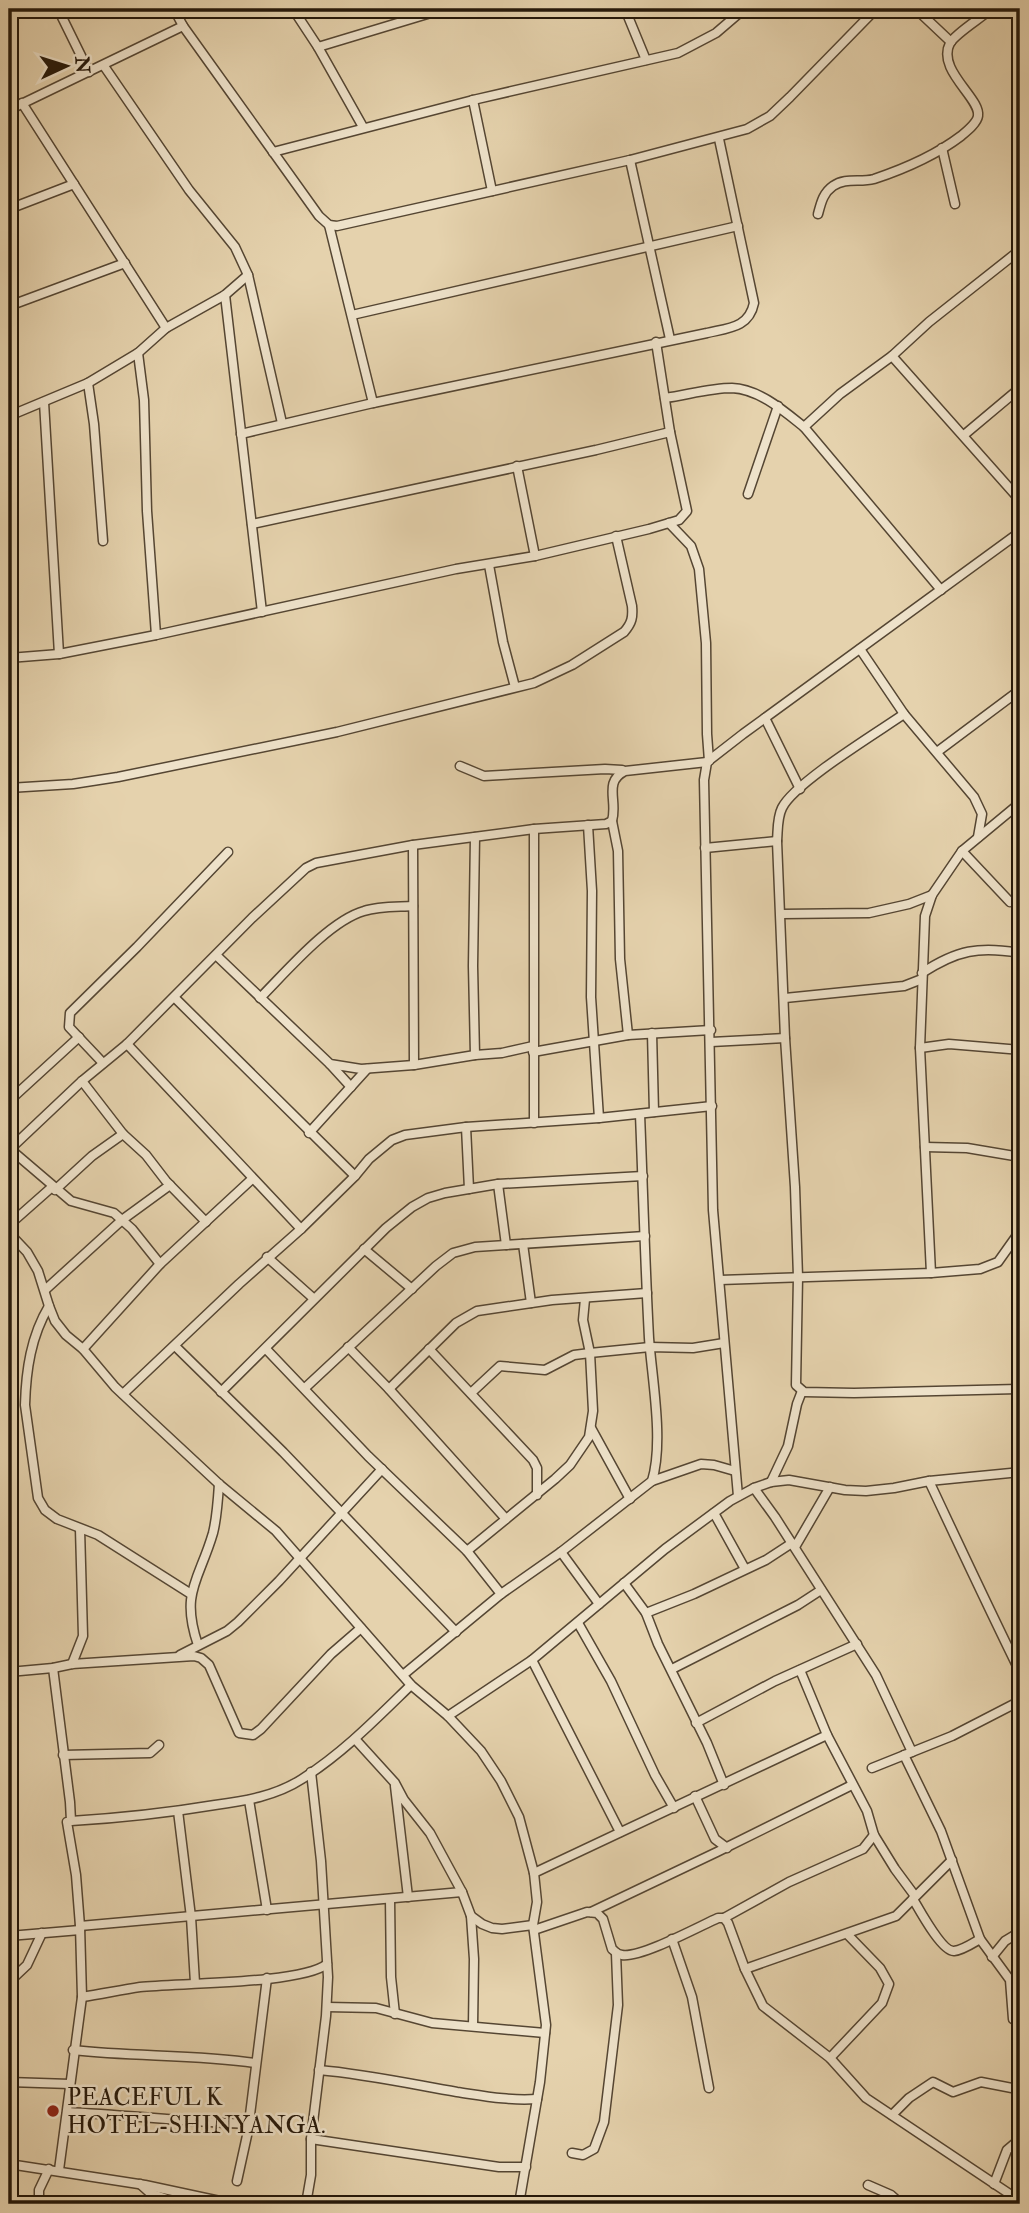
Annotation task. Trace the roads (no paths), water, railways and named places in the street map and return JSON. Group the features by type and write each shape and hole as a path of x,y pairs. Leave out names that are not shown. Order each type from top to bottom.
{"street":[{"path":"58,9 89,72"},
{"path":"174,9 183,26 273,152 319,216 329,225 373,403"},
{"path":"293,9 318,47 363,127"},
{"path":"318,47 444,9"},
{"path":"625,9 646,60"},
{"path":"273,152 473,100 678,53 716,33 744,9"},
{"path":"329,225 349,223 631,160 719,139 747,129 770,116 876,9"},
{"path":"916,9 951,42"},
{"path":"818,214 827,191 842,181 872,179 899,170 963,134 978,116 978,110 955,77 947,52 951,42 991,9"},
{"path":"9,110 183,26"},
{"path":"104,66 189,190 235,247 248,275 282,423"},
{"path":"473,100 492,191"},
{"path":"23,103 166,328"},
{"path":"242,434 373,403 734,326 746,321 752,314 754,303 719,139"},
{"path":"942,148 955,204"},
{"path":"631,160 670,339"},
{"path":"9,209 74,184"},
{"path":"352,314 738,226"},
{"path":"804,427 840,394 892,356 929,322 1020,250"},
{"path":"9,306 125,263"},
{"path":"9,416 88,383 138,353 166,328 225,295 248,275"},
{"path":"225,295 262,612"},
{"path":"9,658 59,654 456,569 535,556 669,523 685,516 687,510 670,432 656,342"},
{"path":"138,353 144,400 147,511 156,635"},
{"path":"892,356 1020,500"},
{"path":"88,383 103,541"},
{"path":"964,435 1020,387"},
{"path":"665,398 731,388 744,390 778,406 804,427 941,590"},
{"path":"44,402 59,654"},
{"path":"748,494 778,406"},
{"path":"252,524 670,432"},
{"path":"517,466 535,556"},
{"path":"669,523 691,546 699,569 706,643 708,761 704,780 713,1210 738,1496"},
{"path":"460,766 484,776 605,769 625,771 708,761 1020,532"},
{"path":"9,788 73,784 118,777 337,732 534,683 572,665 631,625 632,606 617,536"},
{"path":"489,565 503,642 515,687"},
{"path":"860,649 904,714 979,807 982,814 978,837"},
{"path":"937,752 1020,690"},
{"path":"904,714 800,789 783,806 779,818 777,841 785,1038 798,1277 796,1385 802,1391 854,1393 1020,1389"},
{"path":"765,718 800,789"},
{"path":"625,771 613,780 612,821 618,851 619,937 628,1035"},
{"path":"931,1273 920,1048 925,916 932,895 962,851 1020,803"},
{"path":"160,1264 114,1213 71,1201 9,1149 82,1081 127,1044 252,918 306,868 324,860 413,845 534,829 606,824 612,821"},
{"path":"588,825 592,891 590,957 598,1118"},
{"path":"534,829 534,1123"},
{"path":"475,837 475,1055"},
{"path":"705,848 777,841"},
{"path":"413,845 414,1065"},
{"path":"962,851 1010,902"},
{"path":"103,1063 69,1027 70,1013 228,852"},
{"path":"782,914 869,913 900,907 932,895"},
{"path":"260,999 298,958 353,915 366,910 413,906"},
{"path":"785,998 893,987 922,976 940,961 962,952 997,949 1020,953"},
{"path":"217,956 351,1087"},
{"path":"175,998 355,1176"},
{"path":"330,1064 367,1069 414,1065 652,1032 711,1030"},
{"path":"652,1032 654,1112"},
{"path":"9,1101 79,1037"},
{"path":"711,1042 785,1038"},
{"path":"127,1044 301,1229"},
{"path":"920,1048 948,1044 1020,1050"},
{"path":"309,1133 367,1069"},
{"path":"82,1081 123,1134 146,1155 170,1185 206,1222"},
{"path":"123,1394 267,1257 301,1229 369,1159 392,1140 405,1135 466,1128 712,1106"},
{"path":"640,1114 647,1293 656,1421 652,1481"},
{"path":"466,1128 469,1189"},
{"path":"9,1225 92,1156 123,1134"},
{"path":"925,1147 967,1148 1020,1157"},
{"path":"221,1392 267,1349 313,1298 364,1249 392,1223 420,1203 445,1193 498,1184 643,1176"},
{"path":"83,1349 160,1264 253,1179"},
{"path":"498,1184 506,1245"},
{"path":"45,1290 122,1220 170,1185"},
{"path":"720,1280 931,1273 989,1266 998,1262 1020,1231"},
{"path":"305,1388 453,1253 475,1247 645,1236"},
{"path":"10,1238 27,1252 38,1271 55,1321 123,1394 219,1484 276,1531 411,1685 448,1716 481,1751 519,1817 534,1873 537,1902 533,1927 545,2014 537,2099 519,2204"},
{"path":"523,1244 531,1303"},
{"path":"364,1249 412,1289"},
{"path":"267,1257 313,1298"},
{"path":"389,1389 469,1314 488,1308 647,1293"},
{"path":"467,1551 537,1495 575,1458 589,1437 593,1411 590,1353 583,1320 585,1298"},
{"path":"49,1306 38,1323 33,1340 25,1390 38,1498 46,1510 57,1519 98,1535 191,1594"},
{"path":"471,1392 500,1366 545,1370 574,1355 650,1347 693,1348 724,1343"},
{"path":"176,1346 340,1514 376,1546 456,1632"},
{"path":"348,1347 506,1519"},
{"path":"267,1349 382,1469 467,1551 501,1594"},
{"path":"429,1349 533,1460 538,1480 537,1495"},
{"path":"771,1482 788,1446 802,1391"},
{"path":"592,1427 630,1499"},
{"path":"403,1675 501,1594 561,1552 652,1481 701,1464 735,1471"},
{"path":"177,1656 227,1631 238,1622 382,1469"},
{"path":"448,1716 531,1660 714,1513 754,1488 789,1480 866,1491 929,1481 1020,1472"},
{"path":"929,1481 980,1593 1020,1672"},
{"path":"198,1645 189,1612 191,1594 212,1534 219,1484"},
{"path":"646,1613 672,1604 793,1545 830,1487"},
{"path":"754,1488 876,1675 952,1860 980,1939 1010,1980 1013,2019"},
{"path":"714,1513 746,1569"},
{"path":"72,1664 83,1636 80,1529"},
{"path":"561,1552 599,1604"},
{"path":"624,1583 646,1613 724,1785"},
{"path":"671,1669 798,1605 821,1590"},
{"path":"578,1623 611,1681 655,1776 674,1808"},
{"path":"9,1672 72,1664 194,1656 209,1665 235,1727 239,1732 253,1735 331,1654 361,1628"},
{"path":"696,1723 857,1644"},
{"path":"531,1660 620,1832"},
{"path":"53,1668 71,1821"},
{"path":"800,1670 827,1735 867,1811 874,1835 932,1930 950,1951 980,1939"},
{"path":"59,2170 82,1997 76,1875 67,1822 178,1811 248,1800 276,1792 311,1772 355,1739 411,1685"},
{"path":"872,1768 952,1736 1020,1701"},
{"path":"534,1873 827,1735"},
{"path":"355,1739 395,1783 404,1800 430,1833 462,1892 471,1916 474,1959 472,2026"},
{"path":"63,1755 150,1753 159,1745"},
{"path":"306,2204 311,2175 311,2139 318,2070 327,2007 321,1861 311,1772"},
{"path":"395,1783 408,1898"},
{"path":"471,1916 482,1924 502,1929 533,1927 591,1912 852,1785"},
{"path":"695,1796 715,1839 727,1847"},
{"path":"248,1800 267,1910"},
{"path":"178,1811 191,1917 195,1983"},
{"path":"591,1912 597,1913 603,1919 612,1949 632,1954 718,1918 724,1918 789,1882 863,1849 874,1835"},
{"path":"745,1969 896,1916 952,1860"},
{"path":"9,1936 462,1892"},
{"path":"390,1899 391,1977 396,2014"},
{"path":"724,1918 763,2006 830,2058 866,2098 1020,2201"},
{"path":"992,1957 1005,1941 1019,1931"},
{"path":"9,1979 27,1965 42,1933"},
{"path":"830,2058 881,2003 889,1984 880,1969 847,1934"},
{"path":"672,1939 692,1997 709,2088"},
{"path":"572,2153 583,2155 594,2149 604,2122 618,2005 616,1952"},
{"path":"82,1997 139,1987 267,1978 315,1971 327,1964"},
{"path":"237,2181 248,2124 267,1978"},
{"path":"327,2007 376,2008 432,2023 545,2033"},
{"path":"73,2050 129,2056 223,2058 255,2063"},
{"path":"318,2070 358,2074 488,2097 537,2099"},
{"path":"9,2082 69,2084"},
{"path":"892,2115 909,2098 933,2082 953,2092 981,2082 1017,2089"},
{"path":"67,2112 248,2124"},
{"path":"311,2139 499,2167 526,2167"},
{"path":"994,2183 1007,2150 1020,2139"},
{"path":"9,2164 140,2184 228,2204 244,2204"},
{"path":"39,2204 39,2190 49,2169"},
{"path":"140,2184 150,2193 181,2204"},
{"path":"868,2185 891,2195 901,2204"}],"place":[{"name":"PEACEFUL K HOTEL-SHINYANGA.","path":"53,2111"}]}
